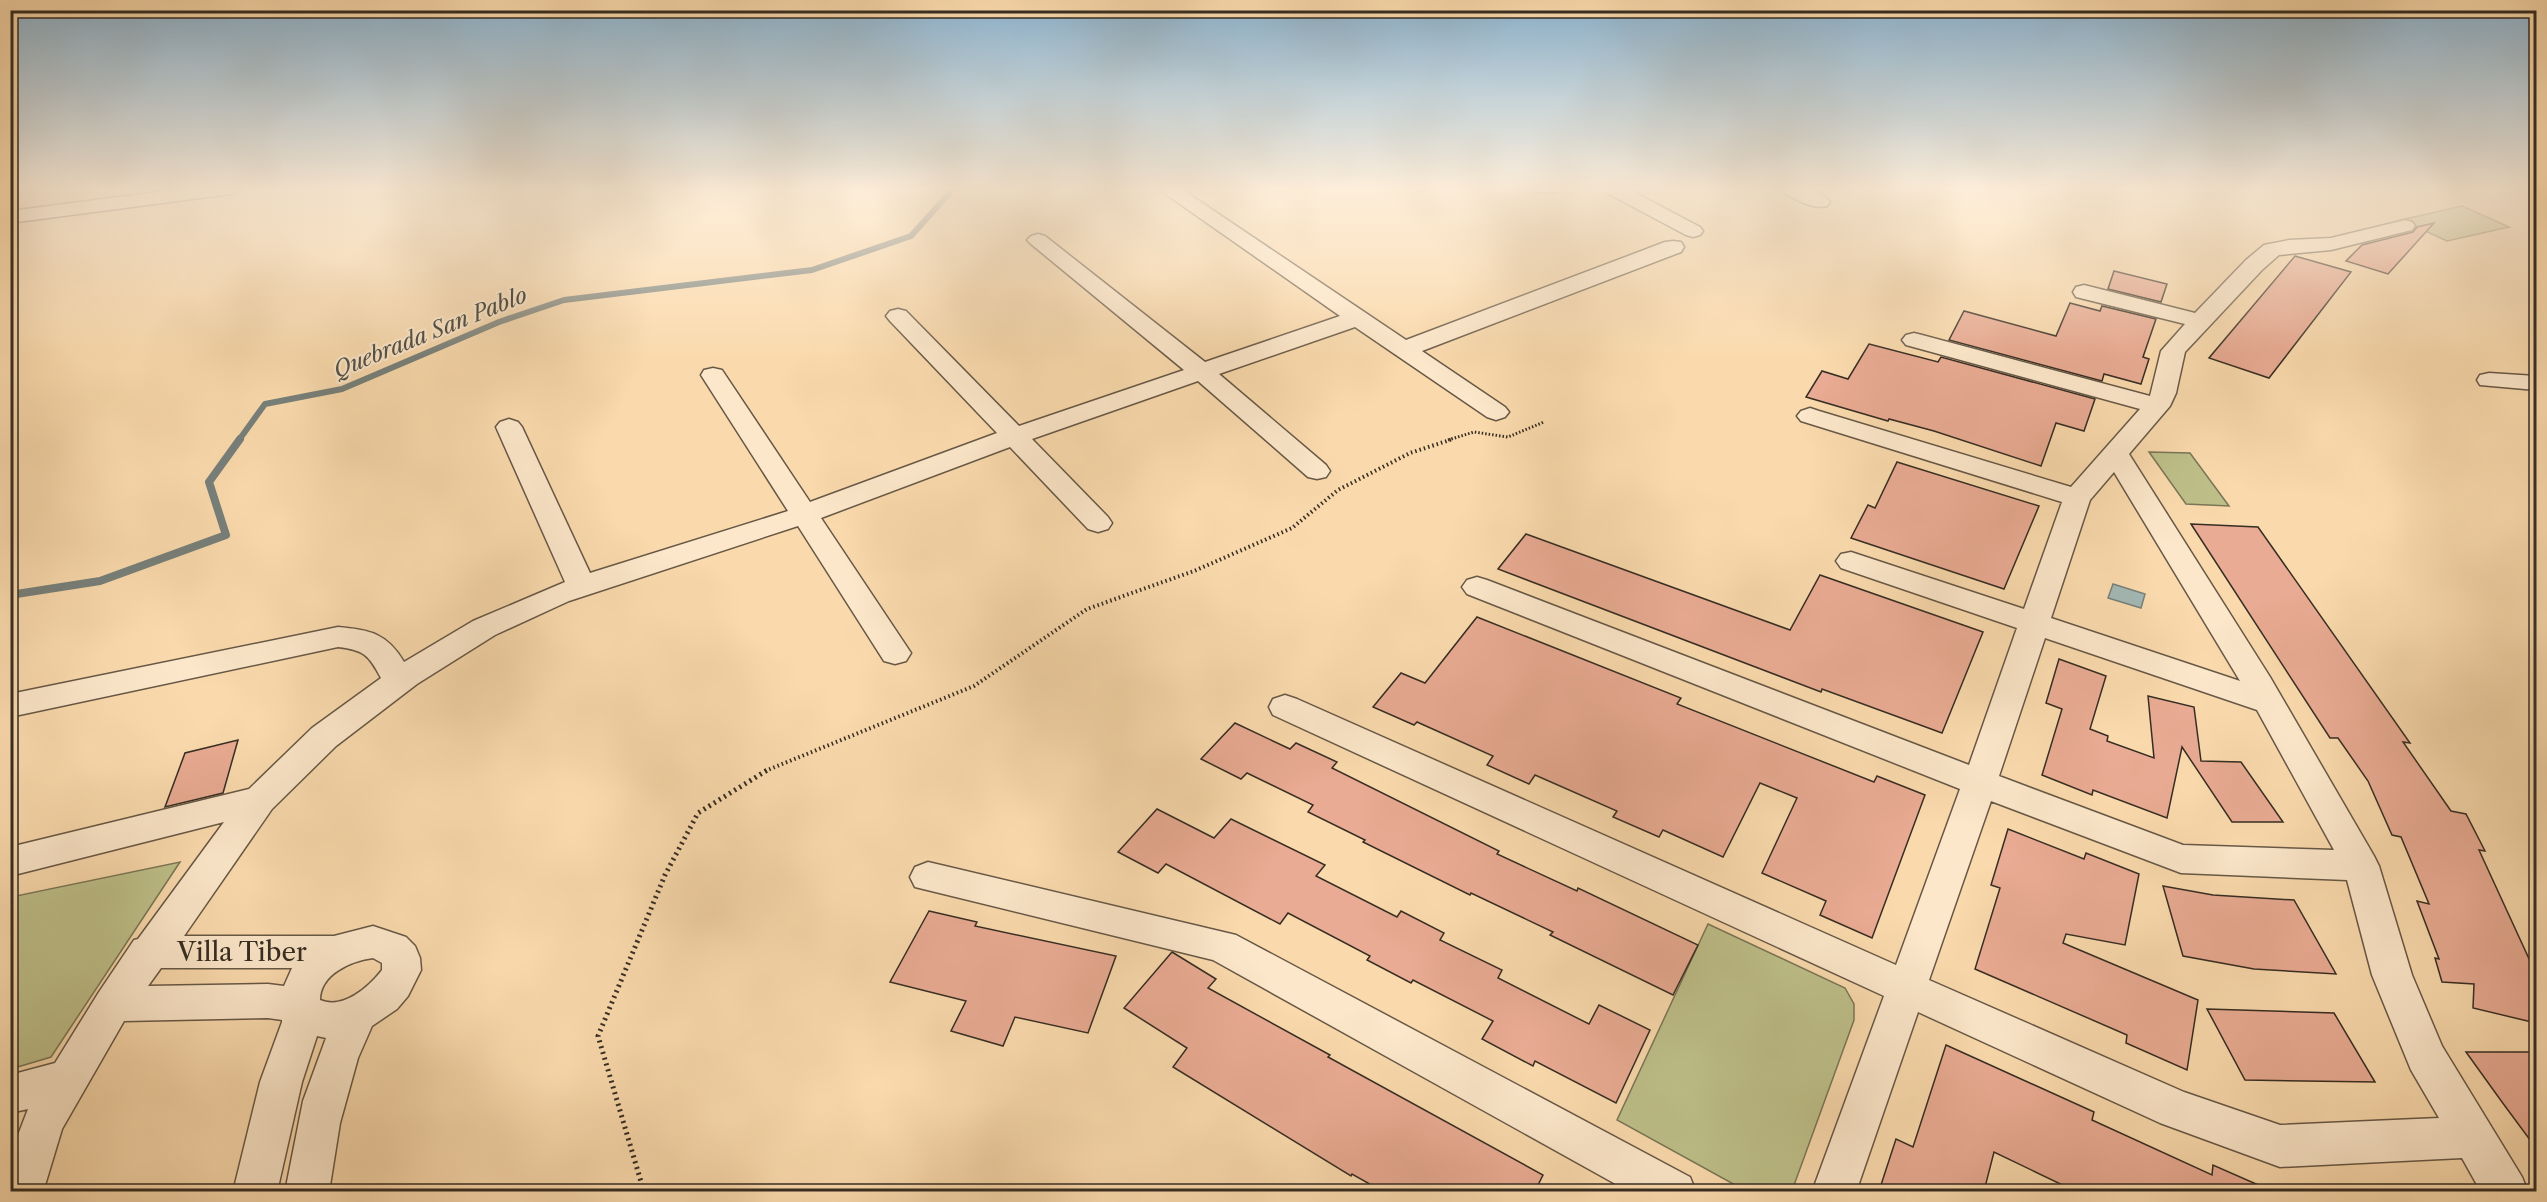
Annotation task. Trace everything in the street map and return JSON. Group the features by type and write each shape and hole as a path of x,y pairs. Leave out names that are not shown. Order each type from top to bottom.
{"street":[{"path":"1043,244 1202,372 1317,471"},
{"path":"1249,244 1496,412"},
{"path":"1834,1191 1980,783 2077,498 2157,406 2164,393 2173,351 2254,265 2272,250 2289,246 2329,244"},
{"path":"1404,349 1673,247"},
{"path":"2084,292 2200,321"},
{"path":"898,316 1098,523"},
{"path":"21,1191 43,1122 112,1004 260,800 324,737 399,682 484,628 558,594 803,515 1014,437 1358,318"},
{"path":"1914,340 2157,406"},
{"path":"712,375 895,653"},
{"path":"2488,380 2536,383"},
{"path":"1810,416 2077,498"},
{"path":"508,427 582,587"},
{"path":"2115,453 2268,702 2361,867 2397,986 2426,1057 2506,1191"},
{"path":"1851,561 2268,702"},
{"path":"1478,588 2181,859 2361,867"},
{"path":"10,706 338,637 363,639 384,651 399,682"},
{"path":"1285,707 2175,1109 2280,1146 2472,1137"},
{"path":"10,862 260,800"},
{"path":"928,877 1222,946 1671,1191"},
{"name":"Villa Tiber","path":"112,1004 268,1001 301,1008 312,1018 325,1021 340,1020 357,1015 390,991 399,976 402,963 398,951 388,944 372,942 355,944 336,952 320,963 307,977 300,992 301,1008 302,1022 281,1082 255,1191"},
{"name":"Villa Tiber","path":"148,952 336,952"},
{"name":"Villa Tiber","path":"307,1191 319,1116 340,1047 357,1015"},
{"path":"10,1094 68,1079"}],"path":[{"path":"644,1191 598,1036 665,875 698,813 765,771 974,686 1088,609 1194,571 1292,528 1338,490 1410,453 1474,432 1508,437 1544,422"}],"green space":[{"path":"2149,452 2190,453 2229,506 2186,504"},
{"path":"180,862 51,1057 11,1069 11,897"},
{"path":"1708,924 1845,988 1854,1004 1854,1020 1793,1188 1784,1191 1746,1191 1617,1120"}],"shaded area":[{"path":"2113,584 2145,594 2141,608 2108,598"}],"building":[{"path":"2415,244 2388,274 2346,261 2362,245"},
{"path":"2295,256 2351,272 2269,378 2209,358"},
{"path":"2114,271 2167,284 2161,302 2108,289"},
{"path":"2070,303 2100,311 2102,306 2156,319 2143,357 2149,359 2141,384 2104,374 2102,381 1949,340 1964,311 2056,336"},
{"path":"1869,344 1938,362 1941,357 2095,399 2084,431 2056,423 2041,466 1934,431 1889,419 1888,421 1806,397 1822,371 1848,379"},
{"path":"1897,462 2039,506 2004,589 1851,538 1868,505 1875,508"},
{"path":"2191,524 2258,527 2410,743 2403,742 2451,811 2466,814 2485,851 2479,850 2536,974 2536,1023 2473,1008 2474,984 2442,982 2435,958 2439,959 2417,901 2429,904 2401,837 2392,835 2368,781 2338,738 2330,738"},
{"path":"1526,534 1790,630 1820,575 1983,632 1942,733 1822,689 1821,692 1498,569"},
{"path":"1477,617 1681,698 1677,704 1874,782 1877,776 1925,795 1872,938 1820,915 1826,901 1762,873 1797,798 1760,783 1723,857 1663,830 1659,837 1613,817 1617,811 1535,775 1529,784 1487,765 1493,756 1417,722 1414,725 1373,707 1401,673 1425,683"},
{"path":"2059,659 2106,676 2090,729 2108,736 2107,741 2154,758 2148,696 2194,707 2201,761 2241,762 2283,822 2232,822 2182,747 2167,818 2093,790 2092,795 2042,775 2062,709 2046,703"},
{"path":"1235,723 1290,749 1296,743 1337,762 1332,768 1499,851 1497,854 1577,891 1578,888 1698,945 1673,995 1550,935 1553,932 1471,893 1470,895 1363,842 1365,840 1308,812 1313,805 1247,773 1241,779 1201,759"},
{"path":"238,740 223,793 165,807 185,753"},
{"path":"1157,809 1214,838 1231,819 1325,865 1316,876 1397,917 1401,911 1444,933 1440,940 1502,970 1498,978 1589,1024 1599,1005 1650,1030 1616,1103 1535,1061 1533,1066 1482,1039 1493,1021 1413,980 1411,983 1367,960 1370,956 1288,913 1280,924 1166,864 1158,873 1118,852"},
{"path":"2008,829 2084,859 2086,853 2139,874 2125,945 2066,934 2063,943 2198,1000 2187,1070 2126,1043 2127,1035 1975,969 2000,888 1991,885"},
{"path":"2163,886 2213,895 2294,900 2336,974 2254,969 2183,956"},
{"path":"929,911 977,922 975,926 1116,956 1088,1033 1015,1017 1003,1046 951,1031 966,1001 890,982"},
{"path":"1172,952 1216,979 1208,988 1543,1175 1535,1191 1382,1191 1352,1174 1351,1176 1173,1067 1187,1048 1124,1008"},
{"path":"2207,1009 2334,1013 2375,1082 2245,1080"},
{"path":"1946,1045 2094,1112 2092,1120 2212,1175 2213,1165 2272,1191 2075,1191 1994,1152 1984,1191 1879,1191 1896,1139 1913,1147"},
{"path":"2466,1052 2536,1052 2536,1148 2502,1102"}],"waterway":[{"name":"Quebrada San Pablo","path":"239,440 265,404 342,389 499,322 564,300 812,270 887,244"},
{"name":"Quebrada San Pablo","path":"10,595 100,581 226,535 209,482 240,439"}]}
